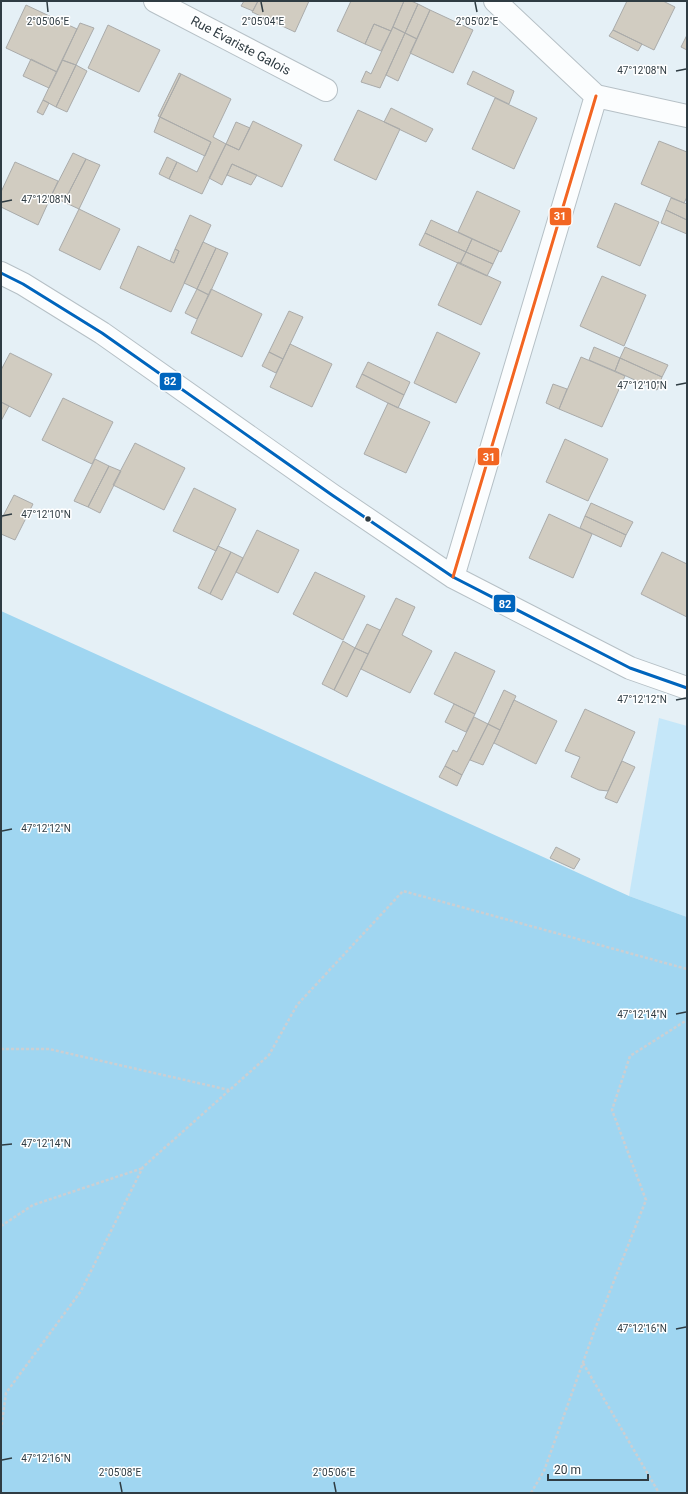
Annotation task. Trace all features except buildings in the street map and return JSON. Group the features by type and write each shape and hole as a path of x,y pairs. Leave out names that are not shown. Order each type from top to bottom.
{"street":[{"name":"Rue Évariste Galois","path":"156,1 326,90"},
{"path":"495,1 596,96 687,116"},
{"path":"453,576 596,96"},
{"path":"1,273 23,284 102,333 332,495 453,576 630,668 687,688"}],"path":[{"path":"1,1430 6,1393 81,1291 143,1167 269,1055 297,1005 403,891 687,969"},
{"path":"531,1493 544,1471 583,1363 646,1200 612,1110 630,1056 687,1020"},
{"path":"1,1049 49,1049 229,1091"},
{"path":"1,1226 33,1205 143,1167"},
{"path":"583,1363 659,1493"}],"shaded area":[{"path":"1,611 629,896 687,917 687,1493 1,1493"},
{"path":"659,718 687,726 687,917 629,896"}],"transit line":[{"name":"31","path":"453,577 596,96"},
{"name":"82","path":"1,273 23,284 102,333 332,495 453,577 630,668 687,688"}]}
